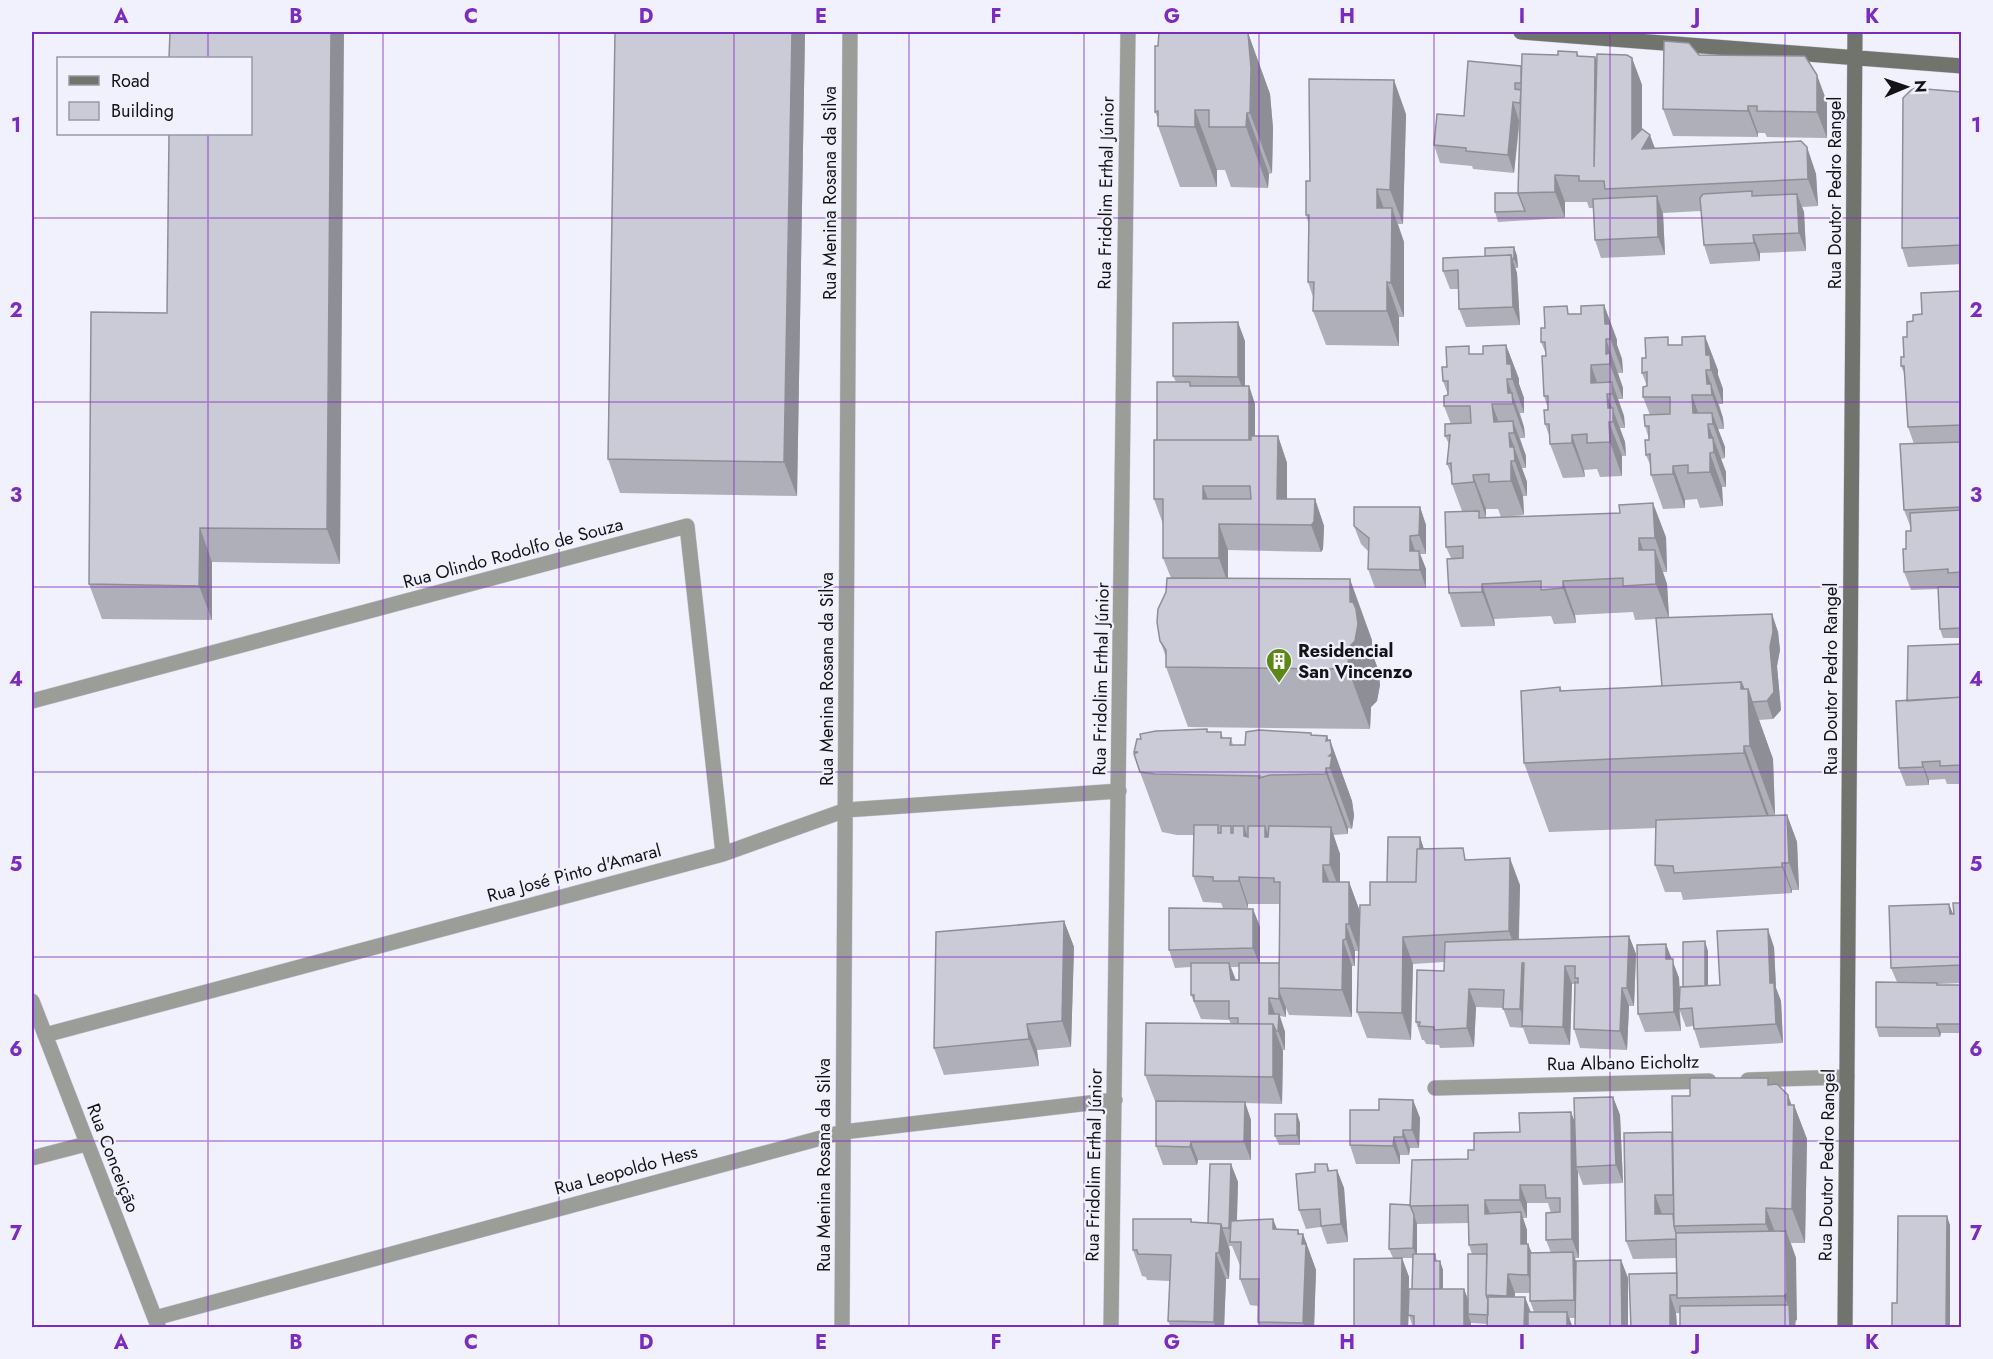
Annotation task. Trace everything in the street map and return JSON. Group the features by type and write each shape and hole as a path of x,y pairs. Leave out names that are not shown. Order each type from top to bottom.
{"main road":[{"path":"1521,32 1962,66"},
{"name":"Rua Doutor Pedro Rangel","path":"1845,1328 1855,32"}],"street":[{"name":"Rua Menina Rosana da Silva","path":"842,1328 850,32"},
{"name":"Rua Fridolim Erthal Júnior","path":"1111,1328 1128,32"},
{"name":"Rua Olindo Rodolfo de Souza","path":"32,701 687,526 723,854"},
{"name":"Rua José Pinto d'Amaral","path":"45,1035 723,854 846,810 1119,791"},
{"name":"Rua Conceição","path":"32,1001 157,1323"},
{"name":"Rua Albano Eicholtz","path":"1435,1088 1847,1077"},
{"name":"Rua Leopoldo Hess","path":"157,1323 843,1132 1115,1100"},
{"path":"32,1158 87,1144"}],"building":[{"path":"170,32 331,32 327,529 200,528 199,586 89,584 91,312 167,313 169,135 252,135 252,57 169,57"},
{"path":"615,32 792,32 784,462 608,459"},
{"path":"1159,32 1248,33 1251,68 1250,113 1247,113 1246,127 1209,127 1209,110 1195,110 1195,127 1158,126 1158,111 1155,112 1155,46 1158,46"},
{"path":"1664,41 1689,43 1699,55 1805,56 1817,75 1817,112 1757,111 1757,106 1748,106 1748,111 1663,109"},
{"path":"1558,51 1577,52 1577,56 1595,57 1594,167 1597,54 1627,55 1632,58 1632,139 1642,129 1650,135 1642,149 1801,141 1807,147 1808,179 1605,189 1604,181 1579,181 1579,176 1555,175 1555,192 1518,193 1522,54 1558,55"},
{"path":"1468,61 1521,66 1521,83 1515,83 1515,89 1521,90 1520,103 1513,102 1508,155 1434,145 1437,114 1464,116"},
{"path":"1309,79 1394,80 1390,190 1377,189 1377,208 1392,208 1391,283 1387,282 1387,311 1313,311 1314,282 1308,282 1309,215 1306,215 1306,181 1310,181"},
{"path":"1913,88 1962,92 1962,245 1902,248 1903,98"},
{"path":"1752,191 1752,196 1797,194 1799,233 1753,235 1754,243 1704,245 1700,198 1703,194"},
{"path":"1495,193 1518,193 1525,211 1495,212"},
{"path":"1657,196 1658,237 1595,240 1593,199"},
{"path":"1514,247 1514,259 1511,255 1485,256 1485,248"},
{"path":"1511,255 1513,307 1459,309 1458,270 1443,271 1443,258"},
{"path":"1962,291 1962,425 1908,427 1904,366 1901,366 1901,357 1904,357 1903,337 1907,337 1907,322 1913,321 1913,315 1922,314 1921,293"},
{"path":"1604,305 1605,324 1610,324 1610,339 1606,339 1606,354 1610,353 1610,364 1591,365 1591,383 1612,382 1612,394 1607,394 1608,408 1613,408 1613,422 1609,422 1610,442 1587,443 1587,434 1572,435 1572,443 1550,444 1549,424 1545,424 1544,410 1548,410 1548,396 1544,396 1542,356 1546,356 1545,342 1541,342 1541,328 1545,328 1544,307 1567,306 1568,314 1581,314 1581,306"},
{"path":"1238,322 1238,377 1173,376 1173,323"},
{"path":"1705,336 1706,355 1710,355 1711,370 1706,370 1707,384 1711,384 1712,395 1692,395 1693,413 1712,413 1713,424 1708,424 1709,438 1713,438 1714,452 1710,453 1710,472 1688,473 1688,465 1673,466 1673,474 1651,475 1650,454 1646,455 1645,440 1649,440 1649,426 1645,426 1644,415 1670,414 1670,397 1643,397 1643,387 1647,386 1647,372 1642,373 1642,358 1646,358 1645,338 1668,337 1668,345 1682,345 1682,337"},
{"path":"1506,345 1507,364 1511,364 1512,379 1507,379 1508,393 1512,393 1513,404 1492,404 1494,422 1513,421 1514,433 1509,433 1510,447 1514,447 1515,461 1511,461 1511,481 1489,482 1489,474 1473,475 1474,482 1452,484 1451,463 1447,464 1450,435 1445,436 1445,424 1471,423 1470,406 1444,406 1444,396 1448,395 1448,381 1443,381 1442,367 1447,367 1446,347 1469,346 1469,354 1483,354 1483,346"},
{"path":"1157,382 1190,382 1190,386 1249,386 1249,440 1157,440"},
{"path":"1251,436 1278,436 1277,499 1315,499 1314,522 1311,525 1219,524 1219,558 1163,558 1163,499 1154,499 1154,440 1251,440","holes":["1203,486 1250,486 1251,499 1203,499"]},
{"path":"1962,442 1962,507 1904,510 1900,444"},
{"path":"1653,503 1655,538 1639,538 1639,550 1655,550 1656,584 1623,586 1623,578 1563,581 1563,588 1541,590 1541,581 1482,584 1482,592 1449,593 1447,559 1463,558 1463,546 1446,547 1445,512 1479,511 1479,518 1620,513 1619,505"},
{"path":"1354,507 1420,507 1419,535 1410,536 1410,551 1419,551 1420,570 1368,569 1369,538 1354,526"},
{"path":"1962,510 1962,572 1948,573 1948,569 1904,572 1903,549 1906,549 1906,531 1911,531 1910,513"},
{"path":"1167,578 1350,579 1350,602 1353,602 1356,609 1358,624 1355,641 1349,647 1348,669 1166,667 1166,650 1160,641 1157,622 1158,609 1166,592"},
{"path":"1938,587 1962,587 1962,628 1940,629"},
{"path":"1772,614 1773,632 1770,647 1774,692 1767,701 1752,702 1748,689 1744,689 1741,682 1662,686 1656,618"},
{"path":"1962,644 1962,697 1907,701 1908,646"},
{"path":"1741,682 1741,689 1748,689 1750,746 1744,746 1744,753 1524,763 1521,691 1560,687 1560,691"},
{"path":"1962,697 1962,724 1960,724 1962,765 1940,766 1940,761 1922,762 1923,767 1899,768 1896,701"},
{"path":"1207,729 1207,732 1221,732 1221,738 1231,738 1230,745 1245,745 1246,732 1259,730 1327,736 1326,741 1330,740 1332,753 1329,756 1332,756 1330,768 1326,768 1326,774 1270,775 1259,778 1260,776 1140,772 1134,754 1138,752 1134,752 1137,739 1141,739 1140,734 1156,731"},
{"path":"1787,815 1789,863 1782,863 1782,867 1674,873 1673,866 1655,865 1656,820"},
{"path":"1194,825 1218,825 1218,833 1221,833 1221,826 1231,826 1231,833 1233,833 1233,826 1244,826 1244,836 1248,837 1248,826 1265,826 1265,837 1268,837 1269,826 1331,827 1330,865 1323,865 1323,882 1349,882 1349,924 1346,924 1346,939 1343,940 1342,990 1279,988 1280,882 1274,882 1274,878 1239,877 1239,881 1213,881 1213,877 1193,876"},
{"path":"1388,837 1420,837 1420,849 1417,849 1416,882 1387,882"},
{"path":"1463,848 1465,860 1510,858 1509,931 1403,937 1402,1013 1357,1012 1360,905 1370,905 1370,882 1416,882 1417,849"},
{"path":"1953,903 1962,903 1962,965 1891,968 1889,906 1949,904 1950,914 1954,914"},
{"path":"1169,908 1253,909 1253,948 1169,950"},
{"path":"1064,921 1062,1021 1027,1024 1029,1039 934,1048 936,932"},
{"path":"1768,929 1770,983 1774,983 1776,1024 1694,1029 1692,1008 1679,1009 1680,987 1720,985 1717,931"},
{"path":"1629,936 1627,988 1622,988 1620,1031 1574,1029 1575,982 1578,983 1578,978 1575,978 1575,966 1565,966 1563,1027 1522,1026 1524,963 1522,963 1520,1009 1503,1009 1504,990 1469,989 1467,1028 1434,1030 1434,1027 1419,1026 1420,1022 1416,1022 1417,970 1444,971 1445,942"},
{"path":"1705,941 1705,986 1683,987 1683,942"},
{"path":"1666,944 1666,959 1673,959 1674,1012 1638,1014 1637,945"},
{"path":"1191,963 1229,963 1231,980 1239,980 1239,963 1279,963 1279,999 1269,998 1269,1014 1279,1014 1278,1031 1273,1024 1238,1024 1238,1018 1229,1018 1229,1001 1194,1001 1194,995 1191,995"},
{"path":"1876,982 1962,985 1962,1024 1937,1024 1937,1028 1876,1027"},
{"path":"1146,1023 1273,1024 1273,1077 1145,1075"},
{"path":"1690,1078 1768,1078 1768,1085 1777,1084 1788,1095 1788,1105 1794,1105 1792,1209 1766,1208 1766,1224 1674,1226 1672,1096 1690,1096"},
{"path":"1613,1097 1616,1165 1576,1167 1574,1098"},
{"path":"1379,1099 1413,1100 1412,1130 1403,1130 1403,1137 1394,1137 1393,1146 1350,1145 1350,1110 1379,1110"},
{"path":"1156,1101 1245,1102 1244,1142 1191,1142 1190,1147 1156,1146"},
{"path":"1571,1112 1572,1239 1546,1240 1546,1213 1560,1212 1560,1198 1546,1198 1545,1185 1520,1185 1520,1200 1485,1200 1485,1214 1521,1212 1521,1244 1528,1244 1528,1275 1508,1274 1507,1296 1486,1295 1487,1244 1469,1245 1468,1205 1410,1206 1412,1160 1468,1159 1468,1150 1474,1150 1474,1133 1520,1132 1519,1113"},
{"path":"1275,1114 1297,1114 1297,1135 1275,1136"},
{"path":"1672,1132 1673,1195 1655,1195 1655,1214 1673,1214 1676,1239 1626,1241 1624,1133"},
{"path":"1210,1164 1231,1164 1229,1228 1222,1228 1221,1224 1208,1223"},
{"path":"1315,1164 1327,1164 1328,1171 1337,1170 1341,1224 1321,1226 1320,1209 1299,1210 1296,1174 1315,1172"},
{"path":"1390,1204 1410,1205 1414,1215 1413,1248 1389,1249"},
{"path":"1898,1216 1947,1216 1946,1328 1892,1328 1892,1303 1897,1303"},
{"path":"1133,1219 1191,1219 1191,1222 1221,1224 1219,1253 1216,1253 1214,1322 1168,1321 1171,1255 1138,1254 1137,1250 1133,1250"},
{"path":"1273,1219 1273,1229 1298,1230 1298,1234 1303,1234 1302,1244 1306,1244 1303,1323 1258,1322 1259,1279 1240,1279 1241,1242 1230,1242 1231,1221"},
{"path":"1786,1231 1787,1293 1784,1296 1677,1298 1676,1233"},
{"path":"1573,1252 1574,1300 1530,1301 1530,1253"},
{"path":"1413,1254 1435,1254 1435,1261 1440,1261 1440,1289 1412,1289"},
{"path":"1468,1254 1487,1254 1488,1315 1468,1314"},
{"path":"1402,1258 1401,1328 1354,1328 1354,1259"},
{"path":"1621,1260 1622,1328 1575,1328 1576,1261"},
{"path":"1677,1273 1677,1295 1670,1295 1670,1328 1631,1328 1629,1274"},
{"path":"1409,1289 1464,1289 1464,1328 1414,1328 1414,1316 1408,1315"},
{"path":"1488,1297 1525,1297 1524,1328 1487,1328"},
{"path":"1789,1305 1790,1328 1680,1328 1680,1306"},
{"path":"1528,1312 1567,1312 1567,1328 1528,1328"}],"place":[{"name":"Residencial San Vincenzo","path":"1279,684"}]}
